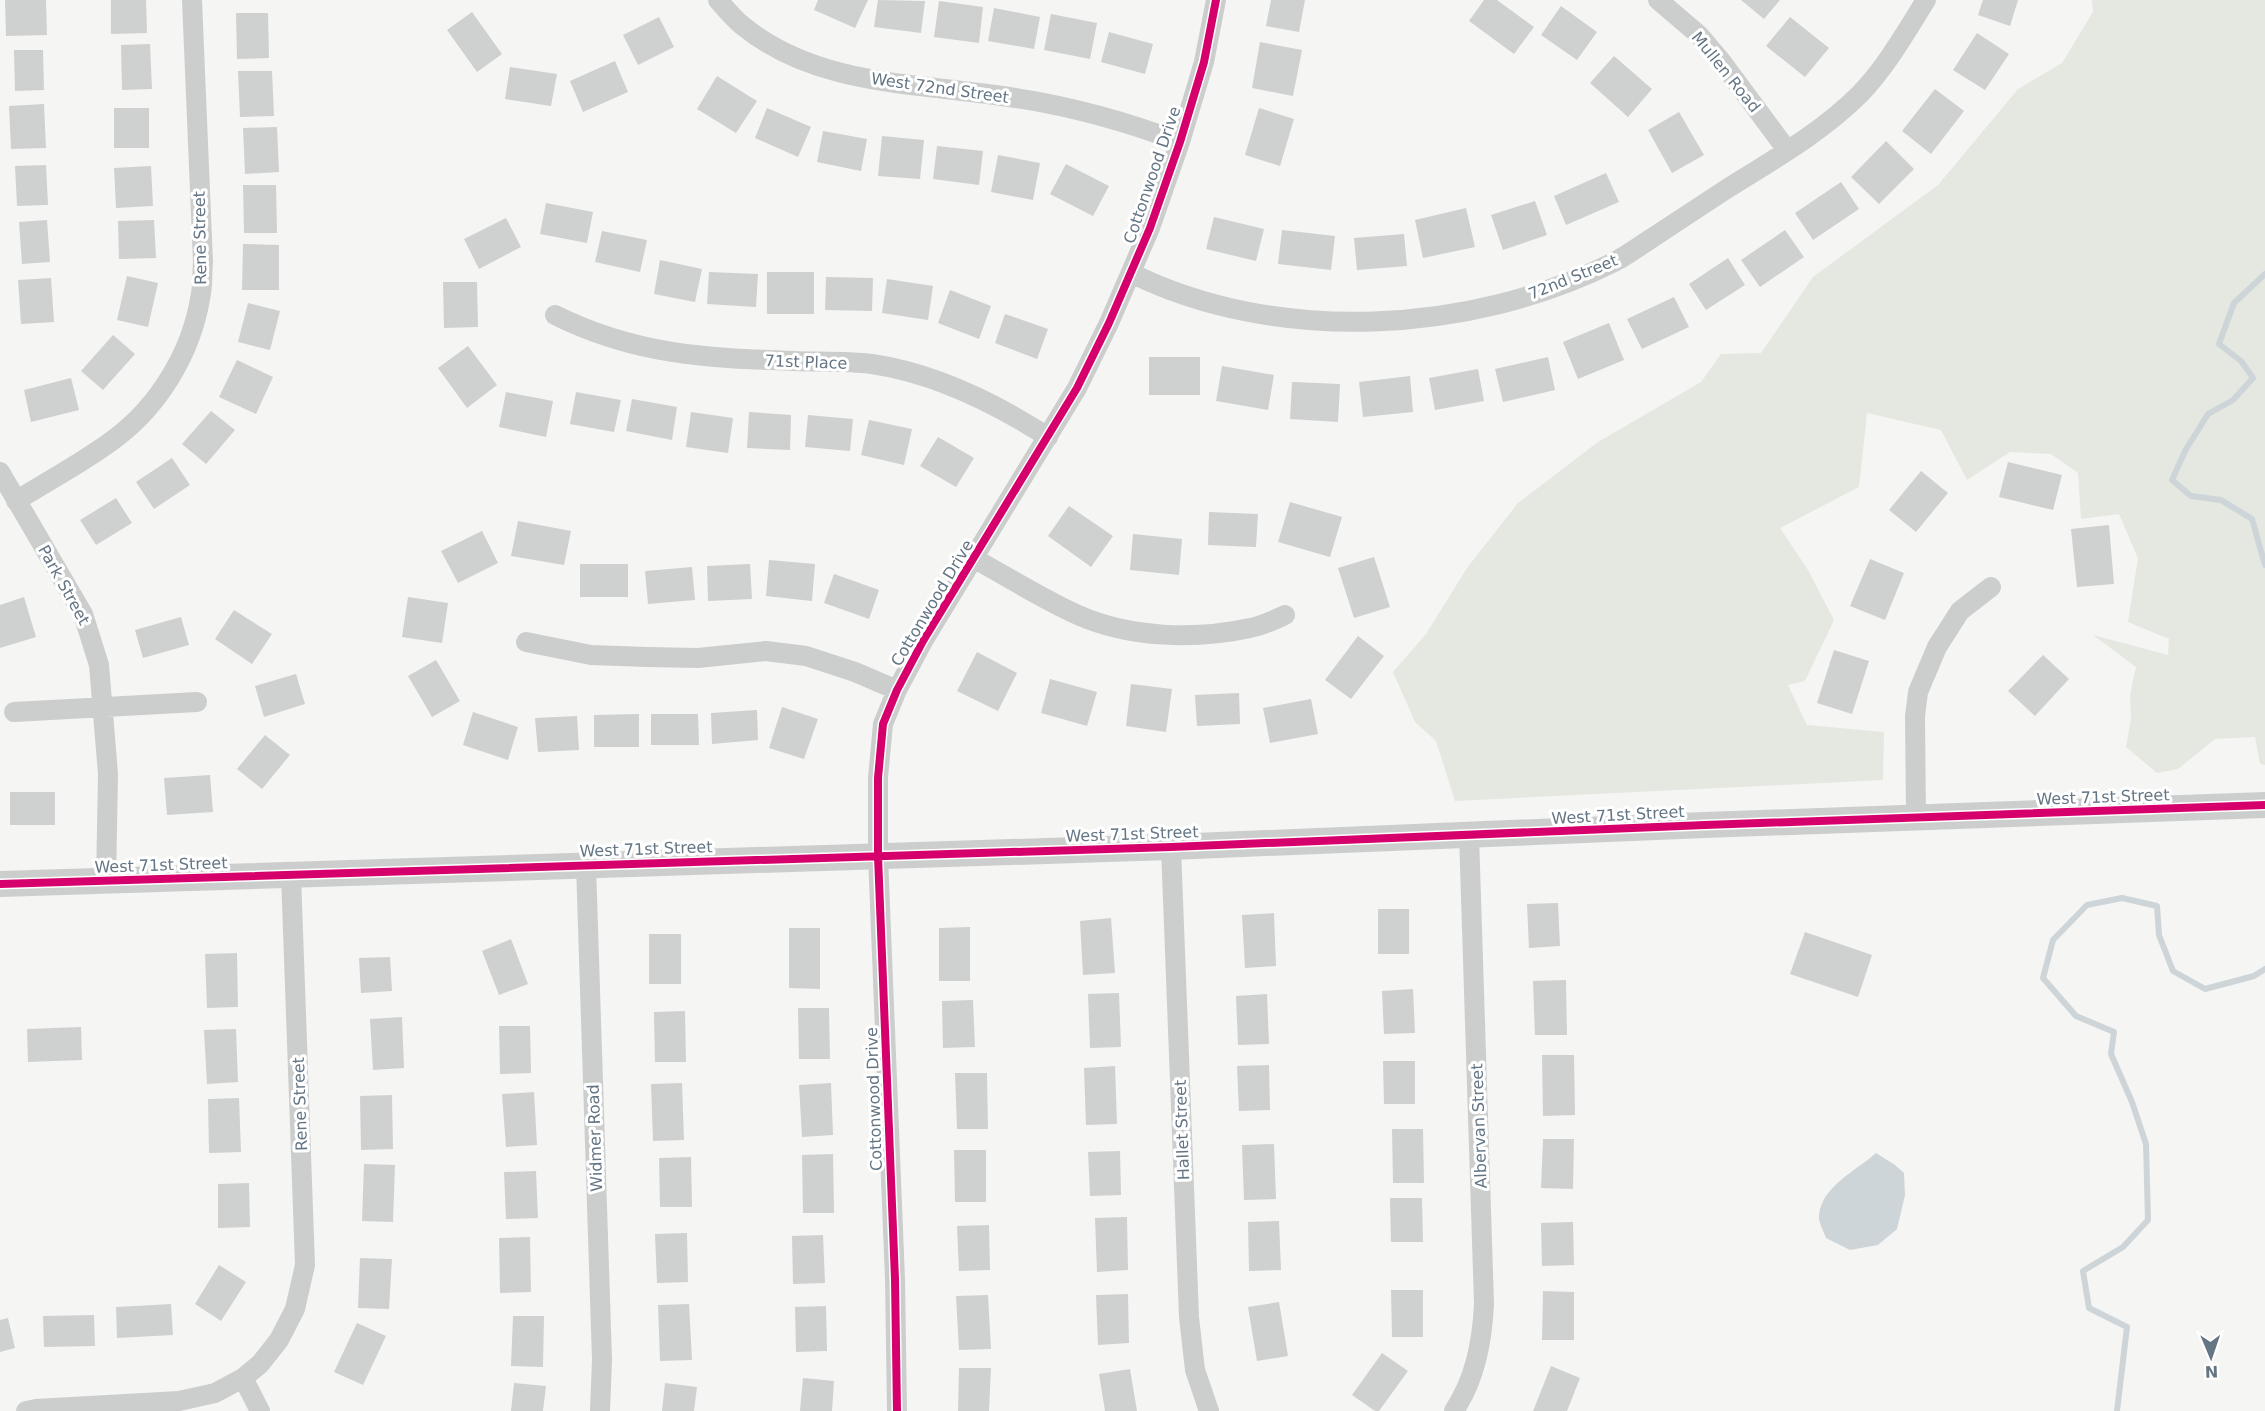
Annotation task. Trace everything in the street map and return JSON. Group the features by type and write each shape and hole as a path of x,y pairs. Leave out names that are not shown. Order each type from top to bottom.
{"street":[{"name":"Rene Street","path":"16,501 117,437 144,412 173,374 190,337 201,298 203,262 192,0"},
{"name":"West 72nd Street","path":"718,0 743,26 778,48 833,72 874,80 997,95 1055,106 1147,130 1180,142"},
{"name":"Cottonwood Drive","path":"897,1411 895,1279 878,856 878,778 883,724 897,690 923,640 1077,388 1131,273 1150,228 1180,142 1204,62 1216,0"},
{"name":"Mullen Road","path":"1658,0 1699,35 1787,150"},
{"name":"72nd Street","path":"1131,273 1162,289 1196,300 1255,312 1308,319 1378,322 1446,315 1501,304 1566,284 1616,262 1818,130 1861,93 1902,39 1926,0"},
{"name":"71st Place","path":"555,315 631,345 696,356 871,364 923,376 1017,417 1048,437"},
{"name":"Park Street","path":"0,472 83,614 99,665 108,774 106,880"},
{"path":"973,558 1078,615 1115,628 1154,634 1201,634 1251,628 1285,615"},
{"path":"1916,817 1915,716 1918,692 1937,647 1960,611 1991,587"},
{"path":"526,642 591,655 698,658 766,651 806,656 855,672 897,690"},
{"path":"14,712 197,702"},
{"name":"West 71st Street","path":"0,884 1172,847 2265,805"},
{"name":"Albervan Street","path":"1454,1411 1475,1368 1482,1334 1484,1305 1469,835"},
{"name":"Hallet Street","path":"1172,847 1189,1317 1195,1370 1209,1411"},
{"name":"Widmer Road","path":"586,865 602,1360 600,1411"},
{"name":"Rene Street","path":"26,1411 36,1408 179,1401 215,1393 243,1378 260,1364 279,1340 295,1309 305,1265 291,875"},
{"path":"243,1378 260,1411"}],"shaded area":[{"path":"2092,0 2265,0 2265,765 2260,764 2255,737 2215,739 2178,769 2157,773 2126,747 2131,719 2130,695 2136,667 2093,635 2168,655 2169,639 2128,622 2138,558 2119,514 2081,519 2078,473 2051,454 2010,452 1967,480 1941,430 1867,413 1859,487 1780,528 1808,570 1834,620 1805,681 1788,685 1807,725 1884,732 1883,780 1455,801 1436,741 1415,722 1393,672 1426,634 1467,568 1518,503 1598,442 1701,382 1721,354 1761,353 1813,277 1938,185 2018,89 2062,63 2093,12"},
{"path":"1876,1153 1904,1173 1905,1195 1897,1229 1878,1245 1850,1250 1826,1238 1819,1218 1821,1205 1833,1187"}],"building":[{"path":"5,0 46,0 47,35 6,36"},
{"path":"111,0 146,0 147,33 111,34"},
{"path":"818,0 868,0 855,28 814,10"},
{"path":"878,0 925,1 921,33 874,27"},
{"path":"1271,0 1305,0 1299,32 1266,26"},
{"path":"1484,0 1497,0 1534,27 1514,54 1469,21"},
{"path":"1741,0 1780,0 1764,19"},
{"path":"1983,0 2018,0 2010,26 1978,15"},
{"path":"939,1 983,7 979,43 934,37"},
{"path":"1561,6 1597,32 1577,60 1541,35"},
{"path":"994,8 1040,17 1034,49 988,41"},
{"path":"472,12 502,54 477,72 447,30"},
{"path":"236,13 268,13 269,58 237,59"},
{"path":"1051,14 1097,23 1090,59 1044,50"},
{"path":"659,17 674,47 638,65 623,35"},
{"path":"1790,17 1829,48 1805,77 1766,46"},
{"path":"1109,32 1153,44 1145,74 1101,62"},
{"path":"1977,33 2009,54 1985,90 1953,70"},
{"path":"1260,42 1302,50 1293,96 1252,88"},
{"path":"150,44 152,89 122,90 121,45"},
{"path":"14,50 43,50 44,90 15,91"},
{"path":"1614,56 1652,89 1628,117 1590,83"},
{"path":"615,61 628,92 583,112 570,81"},
{"path":"510,67 557,74 551,106 505,99"},
{"path":"238,71 272,71 274,116 240,117"},
{"path":"717,76 757,101 736,133 697,109"},
{"path":"1935,89 1964,111 1931,154 1902,131"},
{"path":"44,104 46,148 11,149 9,106"},
{"path":"114,108 149,108 149,148 114,148"},
{"path":"767,108 811,127 798,157 755,138"},
{"path":"1259,108 1294,119 1280,166 1245,155"},
{"path":"1679,112 1704,155 1672,173 1648,130"},
{"path":"277,127 279,172 245,174 243,128"},
{"path":"823,131 867,139 861,171 817,162"},
{"path":"882,136 924,140 920,179 878,176"},
{"path":"1886,141 1914,169 1879,204 1851,177"},
{"path":"937,146 983,151 979,185 933,179"},
{"path":"998,155 1040,163 1033,200 991,192"},
{"path":"1066,164 1109,186 1093,216 1050,194"},
{"path":"46,165 48,205 17,206 15,166"},
{"path":"151,166 153,206 116,208 114,168"},
{"path":"1606,173 1619,202 1566,225 1554,196"},
{"path":"1841,182 1859,209 1813,240 1795,213"},
{"path":"243,185 276,185 277,233 244,233"},
{"path":"1535,201 1547,235 1503,250 1491,215"},
{"path":"546,203 593,212 587,243 540,234"},
{"path":"1466,208 1475,247 1423,258 1415,220"},
{"path":"1214,217 1264,229 1256,261 1206,249"},
{"path":"506,218 521,247 479,269 464,239"},
{"path":"47,220 50,262 22,264 19,222"},
{"path":"154,220 156,258 119,259 118,221"},
{"path":"1282,230 1335,236 1331,270 1278,264"},
{"path":"1785,230 1804,257 1760,287 1741,260"},
{"path":"602,231 647,240 640,272 595,262"},
{"path":"1404,234 1407,266 1357,270 1354,238"},
{"path":"243,244 279,245 279,290 242,290"},
{"path":"1728,258 1745,285 1706,310 1689,284"},
{"path":"660,260 702,269 695,302 654,294"},
{"path":"709,272 758,274 756,307 707,304"},
{"path":"767,272 814,272 814,314 767,314"},
{"path":"127,276 158,283 148,327 117,320"},
{"path":"826,277 873,278 872,311 825,310"},
{"path":"51,278 54,322 21,324 18,280"},
{"path":"887,279 933,286 928,320 882,313"},
{"path":"443,282 477,282 478,327 444,328"},
{"path":"950,290 991,306 979,339 938,323"},
{"path":"1674,297 1689,327 1642,349 1627,319"},
{"path":"248,303 280,311 270,350 238,342"},
{"path":"1005,314 1048,329 1037,359 995,343"},
{"path":"1609,323 1624,360 1578,379 1563,342"},
{"path":"113,335 135,354 103,390 81,371"},
{"path":"468,346 497,385 467,408 438,368"},
{"path":"1149,357 1200,357 1200,395 1149,395"},
{"path":"1548,357 1555,390 1503,402 1495,369"},
{"path":"237,360 273,377 256,414 219,397"},
{"path":"1222,366 1274,375 1268,410 1216,401"},
{"path":"1478,369 1484,401 1435,410 1429,378"},
{"path":"1410,376 1413,412 1363,417 1359,382"},
{"path":"71,378 79,410 31,422 24,390"},
{"path":"1292,382 1340,384 1338,422 1290,419"},
{"path":"506,392 553,401 546,437 499,427"},
{"path":"576,392 621,400 614,432 570,424"},
{"path":"632,399 677,407 672,440 626,431"},
{"path":"211,411 235,430 206,464 182,444"},
{"path":"691,412 733,418 728,453 686,447"},
{"path":"749,412 791,415 790,450 747,448"},
{"path":"808,415 853,419 850,451 805,447"},
{"path":"869,420 912,429 904,465 861,455"},
{"path":"938,437 974,458 956,487 920,466"},
{"path":"172,458 190,485 154,509 136,482"},
{"path":"2008,462 2062,475 2053,510 1999,497"},
{"path":"1921,471 1948,493 1916,532 1889,510"},
{"path":"116,498 132,523 96,545 80,520"},
{"path":"1290,502 1342,517 1330,557 1278,542"},
{"path":"1069,506 1113,536 1091,567 1048,536"},
{"path":"1209,512 1258,514 1256,547 1208,545"},
{"path":"518,521 571,531 564,565 511,556"},
{"path":"2109,525 2114,584 2077,587 2071,529"},
{"path":"482,531 498,563 458,583 441,551"},
{"path":"1133,534 1182,539 1179,575 1130,570"},
{"path":"1374,557 1390,607 1354,618 1338,568"},
{"path":"1870,559 1904,573 1885,620 1850,606"},
{"path":"769,560 815,564 812,601 766,596"},
{"path":"580,564 628,564 628,597 580,597"},
{"path":"750,564 752,599 708,601 707,566"},
{"path":"692,567 695,600 648,604 645,571"},
{"path":"834,574 879,590 869,619 824,603"},
{"path":"24,597 36,637 0,648 0,605"},
{"path":"408,597 448,603 442,643 402,637"},
{"path":"234,610 272,634 252,664 215,639"},
{"path":"181,617 189,645 143,658 135,630"},
{"path":"1358,636 1384,656 1351,699 1325,680"},
{"path":"1834,650 1869,661 1852,714 1817,703"},
{"path":"977,652 1017,673 998,711 957,691"},
{"path":"2043,655 2069,679 2035,716 2008,691"},
{"path":"436,660 460,701 432,717 408,676"},
{"path":"296,674 305,704 264,717 255,686"},
{"path":"1050,679 1097,692 1087,726 1041,713"},
{"path":"1131,684 1172,689 1166,732 1126,726"},
{"path":"1239,693 1240,724 1197,726 1195,695"},
{"path":"1311,699 1318,734 1270,743 1263,708"},
{"path":"782,707 818,719 804,759 769,748"},
{"path":"757,710 758,740 712,744 711,713"},
{"path":"473,712 518,727 508,760 463,745"},
{"path":"639,714 639,747 594,747 594,715"},
{"path":"651,714 698,714 699,745 651,745"},
{"path":"577,716 579,750 538,752 535,718"},
{"path":"265,735 290,755 262,789 237,769"},
{"path":"210,775 213,812 167,815 164,778"},
{"path":"10,792 55,792 55,825 10,825"},
{"path":"1558,903 1560,946 1529,948 1527,904"},
{"path":"1378,909 1409,909 1409,954 1378,954"},
{"path":"1274,913 1276,966 1245,968 1242,915"},
{"path":"1111,918 1115,973 1083,975 1080,921"},
{"path":"970,927 970,981 939,981 939,928"},
{"path":"789,928 820,928 820,989 789,988"},
{"path":"1805,932 1872,955 1858,997 1790,974"},
{"path":"649,934 681,934 681,984 649,984"},
{"path":"511,939 528,984 499,995 482,951"},
{"path":"237,953 238,1007 207,1008 205,954"},
{"path":"390,957 392,991 361,993 359,958"},
{"path":"1566,980 1567,1035 1535,1035 1533,981"},
{"path":"1413,989 1415,1033 1384,1034 1382,991"},
{"path":"1119,993 1121,1047 1090,1048 1088,994"},
{"path":"1267,994 1269,1044 1238,1045 1236,996"},
{"path":"973,1000 975,1047 943,1048 942,1001"},
{"path":"798,1008 829,1008 830,1059 799,1059"},
{"path":"685,1011 686,1062 655,1062 654,1012"},
{"path":"402,1017 404,1068 373,1070 370,1019"},
{"path":"499,1026 530,1026 531,1073 500,1074"},
{"path":"81,1027 82,1060 28,1062 27,1029"},
{"path":"236,1029 238,1082 207,1084 204,1030"},
{"path":"1542,1055 1574,1055 1575,1115 1543,1116"},
{"path":"1383,1061 1415,1061 1415,1104 1384,1104"},
{"path":"1269,1065 1270,1110 1239,1111 1237,1066"},
{"path":"1115,1066 1117,1124 1086,1125 1084,1068"},
{"path":"955,1073 987,1073 988,1129 957,1129"},
{"path":"682,1083 684,1140 653,1141 651,1084"},
{"path":"831,1083 833,1135 802,1137 799,1085"},
{"path":"534,1092 537,1145 506,1147 502,1094"},
{"path":"392,1095 393,1149 361,1150 360,1096"},
{"path":"239,1098 241,1152 209,1153 208,1099"},
{"path":"1392,1129 1423,1129 1424,1183 1393,1183"},
{"path":"1543,1139 1574,1139 1573,1189 1541,1188"},
{"path":"1274,1144 1276,1199 1244,1200 1242,1145"},
{"path":"954,1150 986,1150 986,1202 955,1202"},
{"path":"1120,1151 1121,1195 1090,1196 1088,1152"},
{"path":"833,1154 834,1213 803,1213 802,1155"},
{"path":"691,1157 692,1207 660,1207 659,1158"},
{"path":"364,1164 395,1165 393,1222 362,1221"},
{"path":"536,1171 538,1218 506,1219 504,1172"},
{"path":"249,1183 250,1227 218,1228 218,1184"},
{"path":"1390,1198 1422,1198 1423,1242 1391,1242"},
{"path":"1127,1217 1128,1270 1097,1272 1095,1218"},
{"path":"1279,1221 1281,1270 1249,1271 1248,1222"},
{"path":"1573,1222 1574,1265 1542,1266 1541,1223"},
{"path":"989,1225 990,1270 959,1271 957,1226"},
{"path":"687,1233 688,1282 657,1283 655,1234"},
{"path":"823,1235 825,1283 793,1284 792,1236"},
{"path":"530,1237 531,1292 500,1293 499,1238"},
{"path":"360,1258 392,1259 389,1309 358,1308"},
{"path":"219,1265 246,1282 221,1321 195,1304"},
{"path":"1391,1290 1423,1290 1423,1337 1392,1337"},
{"path":"1543,1291 1574,1292 1574,1340 1542,1340"},
{"path":"1128,1294 1129,1343 1098,1345 1096,1295"},
{"path":"988,1295 991,1349 959,1350 956,1296"},
{"path":"1279,1302 1288,1356 1257,1361 1248,1307"},
{"path":"171,1304 173,1335 117,1338 116,1307"},
{"path":"689,1304 692,1360 660,1361 658,1305"},
{"path":"826,1306 827,1351 796,1352 795,1307"},
{"path":"94,1315 95,1346 44,1347 43,1316"},
{"path":"513,1316 544,1316 543,1367 511,1366"},
{"path":"8,1318 15,1348 0,1352 0,1320"},
{"path":"357,1323 386,1336 363,1385 334,1372"},
{"path":"1382,1353 1408,1371 1379,1411 1375,1411 1352,1395"},
{"path":"1551,1366 1580,1378 1567,1411 1533,1411"},
{"path":"959,1368 991,1368 989,1411 958,1411"},
{"path":"1130,1369 1137,1411 1105,1411 1099,1374"},
{"path":"803,1378 834,1381 832,1411 800,1411"},
{"path":"514,1383 546,1386 543,1411 511,1411"},
{"path":"665,1383 697,1387 694,1411 662,1411"}],"waterway":[{"path":"2265,274 2234,303 2219,344 2241,361 2253,378 2233,400 2208,414 2185,451 2172,480 2191,496 2221,500 2252,519 2265,565"},
{"path":"2117,1411 2127,1327 2089,1308 2083,1271 2123,1247 2148,1220 2146,1144 2132,1102 2111,1054 2114,1032 2076,1016 2043,978 2053,940 2087,905 2122,898 2157,906 2159,935 2173,971 2205,989 2254,976 2265,969"}],"cycle path":[{"path":"897,1411 895,1279 878,856 878,778 883,724 897,690 923,641 1077,388 1109,323 1150,228 1180,142 1204,62 1216,0"},
{"path":"0,884 1171,847 2265,805"}]}
